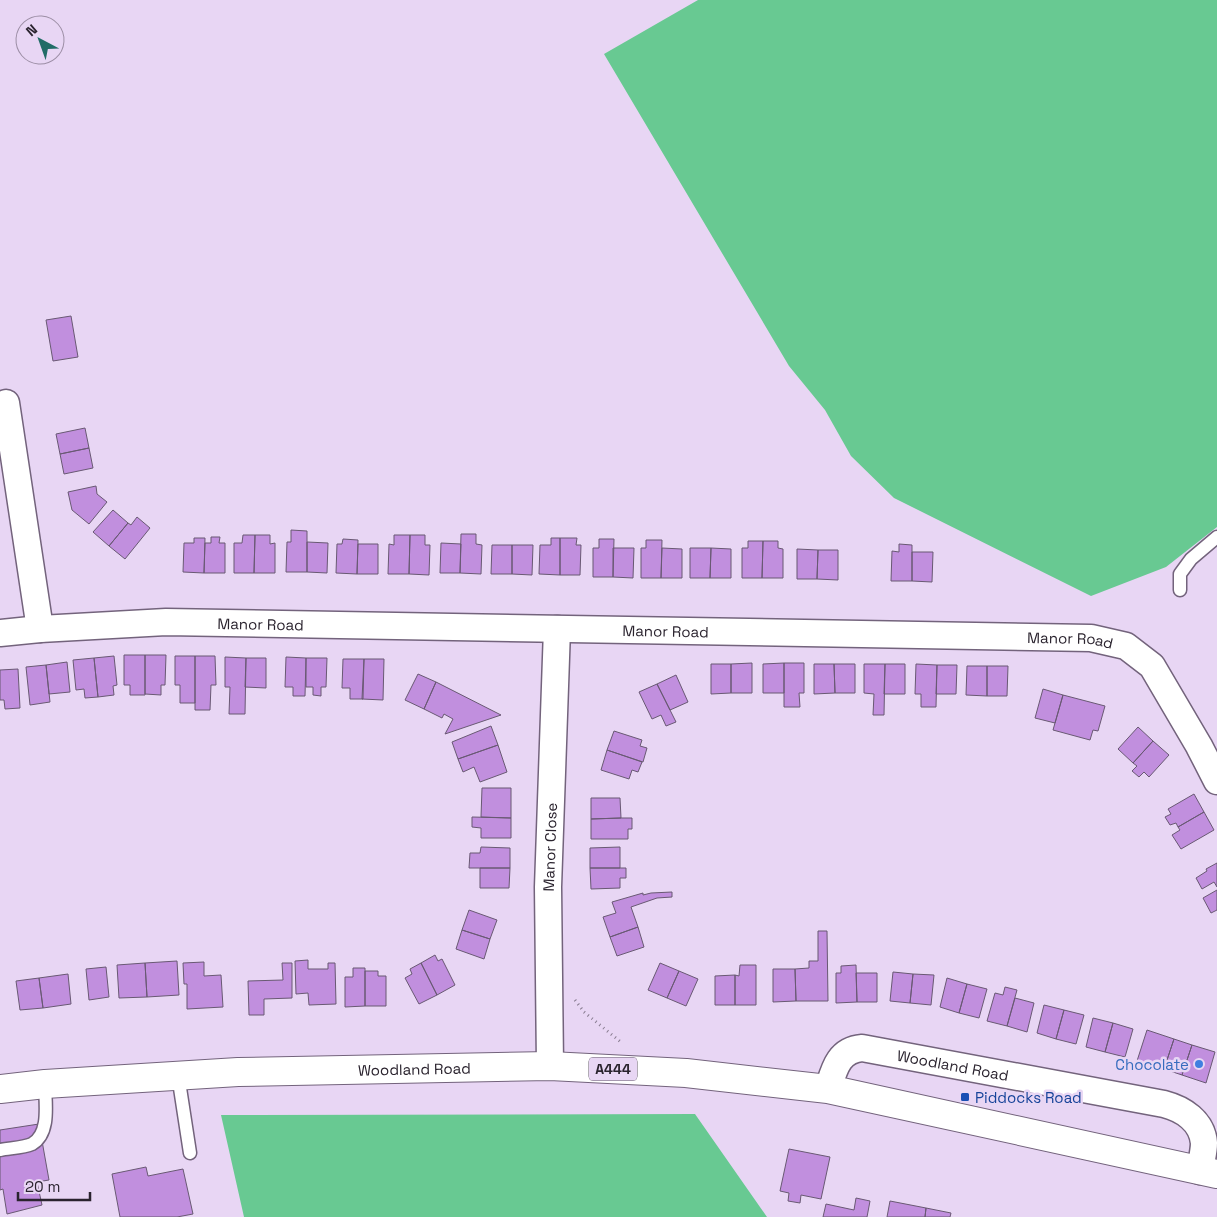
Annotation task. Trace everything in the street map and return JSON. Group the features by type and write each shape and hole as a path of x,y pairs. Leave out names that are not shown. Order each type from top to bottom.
{"highway":[{"name":"Woodland Road","path":"0,1089 45,1084 238,1072 550,1066 651,1071 828,1089 1209,1173"}],"street":[{"path":"6,403 40,629"},
{"name":"Manor Road","path":"0,632 166,622 1091,638 1126,646 1152,666 1199,746 1217,782"},
{"name":"Manor Close","path":"550,1066 548,886 557,629"},
{"name":"Woodland Road","path":"828,1089 839,1059 850,1050 862,1048 1164,1104 1184,1111 1196,1124 1204,1143 1209,1173"}],"lane":[{"path":"1180,590 1180,574 1191,559 1217,537"},
{"path":"178,1076 190,1154"},
{"path":"0,1150 31,1144 41,1136 45,1124 45,1084"}],"path":[{"path":"549,968 584,1012 625,1045 651,1071"}],"green space":[{"path":"698,0 1217,0 1217,527 1166,567 1091,596 894,498 851,456 825,410 789,366 604,54"},
{"path":"695,1114 767,1217 244,1217 221,1115"}],"building":[{"path":"71,316 78,357 53,361 46,320"},
{"path":"85,428 89,448 60,454 56,434"},
{"path":"89,448 93,468 64,474 60,454"},
{"path":"96,486 97,494 107,502 89,524 72,510 68,492"},
{"path":"113,510 128,523 109,546 93,532"},
{"path":"137,517 150,528 125,559 109,546 128,523 131,525"},
{"path":"291,530 307,531 307,572 286,572 287,542 291,542"},
{"path":"461,534 476,534 476,544 482,545 481,574 460,573"},
{"path":"243,535 255,535 254,573 234,573 234,543 242,543"},
{"path":"255,535 270,535 270,544 275,543 275,573 254,573"},
{"path":"394,535 410,535 409,574 388,574 389,544 394,545"},
{"path":"410,535 425,535 425,545 430,545 429,575 409,574"},
{"path":"211,537 220,537 219,543 225,543 225,573 204,573 205,543 211,543"},
{"path":"194,538 205,538 204,573 183,572 184,543 194,543"},
{"path":"551,538 560,538 560,575 539,574 540,545 551,545"},
{"path":"560,538 577,538 576,545 581,545 580,575 560,575"},
{"path":"343,539 358,540 357,574 336,573 337,544 342,544"},
{"path":"599,539 614,539 613,577 593,577 593,548 599,548"},
{"path":"646,540 662,540 661,578 641,578 641,548 646,548"},
{"path":"748,541 763,541 762,578 742,578 742,548 748,548"},
{"path":"763,541 778,541 778,548 783,549 783,578 762,578"},
{"path":"307,542 328,543 327,573 307,572"},
{"path":"441,543 461,544 460,573 440,573"},
{"path":"358,544 378,544 378,574 357,574"},
{"path":"899,544 912,545 912,581 891,581 892,551 899,552"},
{"path":"492,545 512,545 512,574 491,574"},
{"path":"512,545 533,545 532,575 512,574"},
{"path":"613,548 634,548 633,578 613,577"},
{"path":"662,548 682,549 682,578 661,578"},
{"path":"690,548 711,548 710,578 690,578"},
{"path":"711,548 731,549 731,578 710,578"},
{"path":"797,549 818,550 817,579 797,579"},
{"path":"818,550 838,550 838,580 817,579"},
{"path":"912,552 933,552 932,582 912,581"},
{"path":"124,655 145,655 145,695 130,695 130,685 124,685"},
{"path":"145,655 166,655 165,685 161,685 161,695 145,694"},
{"path":"114,656 117,685 113,686 114,695 98,697 94,658"},
{"path":"175,656 195,656 195,703 180,703 180,685 175,685"},
{"path":"195,656 215,656 216,685 211,685 210,710 195,710"},
{"path":"225,657 246,658 245,714 229,714 230,687 225,687"},
{"path":"286,657 306,658 305,696 293,696 293,687 285,687"},
{"path":"94,658 98,697 85,698 84,689 76,690 73,660"},
{"path":"246,658 266,658 266,688 245,687"},
{"path":"306,658 327,658 326,687 321,687 321,696 313,695 313,687 306,687"},
{"path":"343,659 364,659 363,699 350,699 350,688 342,688"},
{"path":"364,659 384,659 383,700 362,699"},
{"path":"67,662 70,692 49,694 46,665"},
{"path":"752,663 752,693 731,693 731,664"},
{"path":"784,663 804,663 804,693 799,693 800,707 784,707"},
{"path":"784,663 784,693 763,693 763,664"},
{"path":"711,664 731,664 731,693 711,694"},
{"path":"814,664 834,664 835,693 814,694"},
{"path":"834,664 855,664 855,693 835,693"},
{"path":"864,664 885,664 884,715 873,715 874,694 864,693"},
{"path":"885,664 905,664 905,694 884,694"},
{"path":"916,664 937,665 936,707 921,707 921,694 915,694"},
{"path":"46,665 50,702 30,705 26,667"},
{"path":"937,665 957,665 956,694 936,694"},
{"path":"967,666 987,666 987,696 966,695"},
{"path":"987,666 1008,666 1007,696 987,696"},
{"path":"18,669 20,708 5,709 4,700 0,700 0,670"},
{"path":"418,674 436,682 424,709 405,700"},
{"path":"676,675 688,702 670,710 657,684"},
{"path":"436,682 501,715 445,734 453,719 444,714 442,718 424,709"},
{"path":"657,684 676,722 666,726 661,715 652,719 639,692"},
{"path":"1043,689 1063,695 1055,723 1035,718"},
{"path":"1063,695 1105,706 1098,731 1093,730 1090,740 1053,730"},
{"path":"491,726 498,745 458,759 452,742"},
{"path":"1138,727 1153,741 1133,763 1118,749"},
{"path":"614,731 642,740 640,746 647,748 643,762 607,750"},
{"path":"1153,741 1169,755 1149,777 1144,772 1139,777 1132,771 1137,766 1133,763"},
{"path":"498,745 507,772 480,782 474,767 463,772 458,759"},
{"path":"607,750 642,762 638,772 632,770 629,779 601,770"},
{"path":"482,788 511,788 511,818 481,817"},
{"path":"1194,794 1204,812 1178,827 1176,823 1170,825 1165,817 1171,814 1168,809"},
{"path":"591,798 620,798 621,818 591,819"},
{"path":"1204,812 1214,830 1181,849 1172,835 1180,830 1178,827"},
{"path":"472,817 511,818 511,838 481,838 481,828 472,827"},
{"path":"632,818 632,829 628,829 628,839 591,839 591,819"},
{"path":"481,847 510,848 510,868 469,868 470,853 480,853"},
{"path":"620,847 620,868 590,868 590,848"},
{"path":"1217,863 1217,887 1214,882 1202,889 1196,878 1207,871 1206,869"},
{"path":"480,868 510,868 509,888 480,888"},
{"path":"590,868 626,868 626,878 620,878 620,888 591,889"},
{"path":"1217,890 1217,910 1211,913 1203,898"},
{"path":"672,892 672,897 657,898 631,907 638,927 610,937 603,917 616,913 612,902 643,893 643,895"},
{"path":"469,910 497,920 490,939 462,930"},
{"path":"638,927 644,947 617,956 610,937"},
{"path":"462,930 490,939 484,959 456,949"},
{"path":"818,931 827,931 828,1001 796,1001 795,969 809,968 809,961 818,961"},
{"path":"435,955 438,961 442,959 455,985 437,995 421,963"},
{"path":"308,960 308,969 328,969 328,963 335,963 336,1004 309,1005 308,993 296,994 295,961"},
{"path":"177,961 179,995 147,997 145,963"},
{"path":"204,962 204,976 221,975 223,1007 187,1009 187,984 184,984 183,963"},
{"path":"145,963 147,997 119,998 117,965"},
{"path":"282,963 292,963 292,998 264,999 264,1015 249,1015 248,981 283,980"},
{"path":"421,963 437,995 419,1004 405,978 412,974 410,969"},
{"path":"660,963 679,971 667,998 648,990"},
{"path":"740,965 756,965 756,1005 735,1005 735,975 739,976"},
{"path":"856,965 857,1002 836,1003 836,973 841,973 841,966"},
{"path":"106,967 109,997 89,1000 86,969"},
{"path":"353,968 365,968 365,1006 345,1007 345,977 353,977"},
{"path":"773,969 795,969 796,1001 773,1002"},
{"path":"365,971 378,971 378,976 386,976 386,1006 365,1006"},
{"path":"679,971 698,979 686,1006 667,998"},
{"path":"893,972 913,974 910,1003 890,1001"},
{"path":"856,973 877,973 877,1002 857,1002"},
{"path":"68,974 71,1004 43,1008 39,978"},
{"path":"913,974 934,975 931,1005 910,1003"},
{"path":"735,975 735,1005 715,1005 715,976"},
{"path":"39,978 43,1008 20,1010 16,981"},
{"path":"947,978 967,984 959,1013 940,1007"},
{"path":"967,984 987,989 979,1018 959,1013"},
{"path":"1005,987 1017,990 1007,1026 987,1021 995,993 1003,995"},
{"path":"1015,998 1034,1003 1027,1032 1007,1026"},
{"path":"1044,1005 1064,1010 1056,1039 1037,1033"},
{"path":"1064,1010 1084,1015 1076,1044 1056,1039"},
{"path":"1093,1018 1113,1023 1105,1052 1086,1047"},
{"path":"1113,1023 1133,1029 1125,1057 1105,1052"},
{"path":"1147,1030 1174,1039 1164,1069 1137,1061"},
{"path":"1174,1039 1192,1045 1182,1075 1164,1069"},
{"name":"Chocolate","path":"1192,1045 1215,1052 1206,1083 1182,1075"},
{"path":"39,1124 49,1180 37,1182 42,1205 7,1214 3,1189 0,1190 0,1130"},
{"path":"789,1149 830,1157 821,1199 801,1195 800,1203 788,1201 789,1193 780,1191"},
{"path":"146,1167 148,1176 183,1169 193,1214 177,1217 120,1217 112,1174"},
{"path":"856,1198 870,1201 867,1217 823,1217 826,1204 854,1210"},
{"path":"890,1201 926,1208 925,1217 887,1217"},
{"path":"926,1208 951,1213 950,1217 925,1217"}],"place":[{"name":"Chocolate","path":"1199,1064"},
{"name":"Piddocks Road","path":"965,1097"}]}
